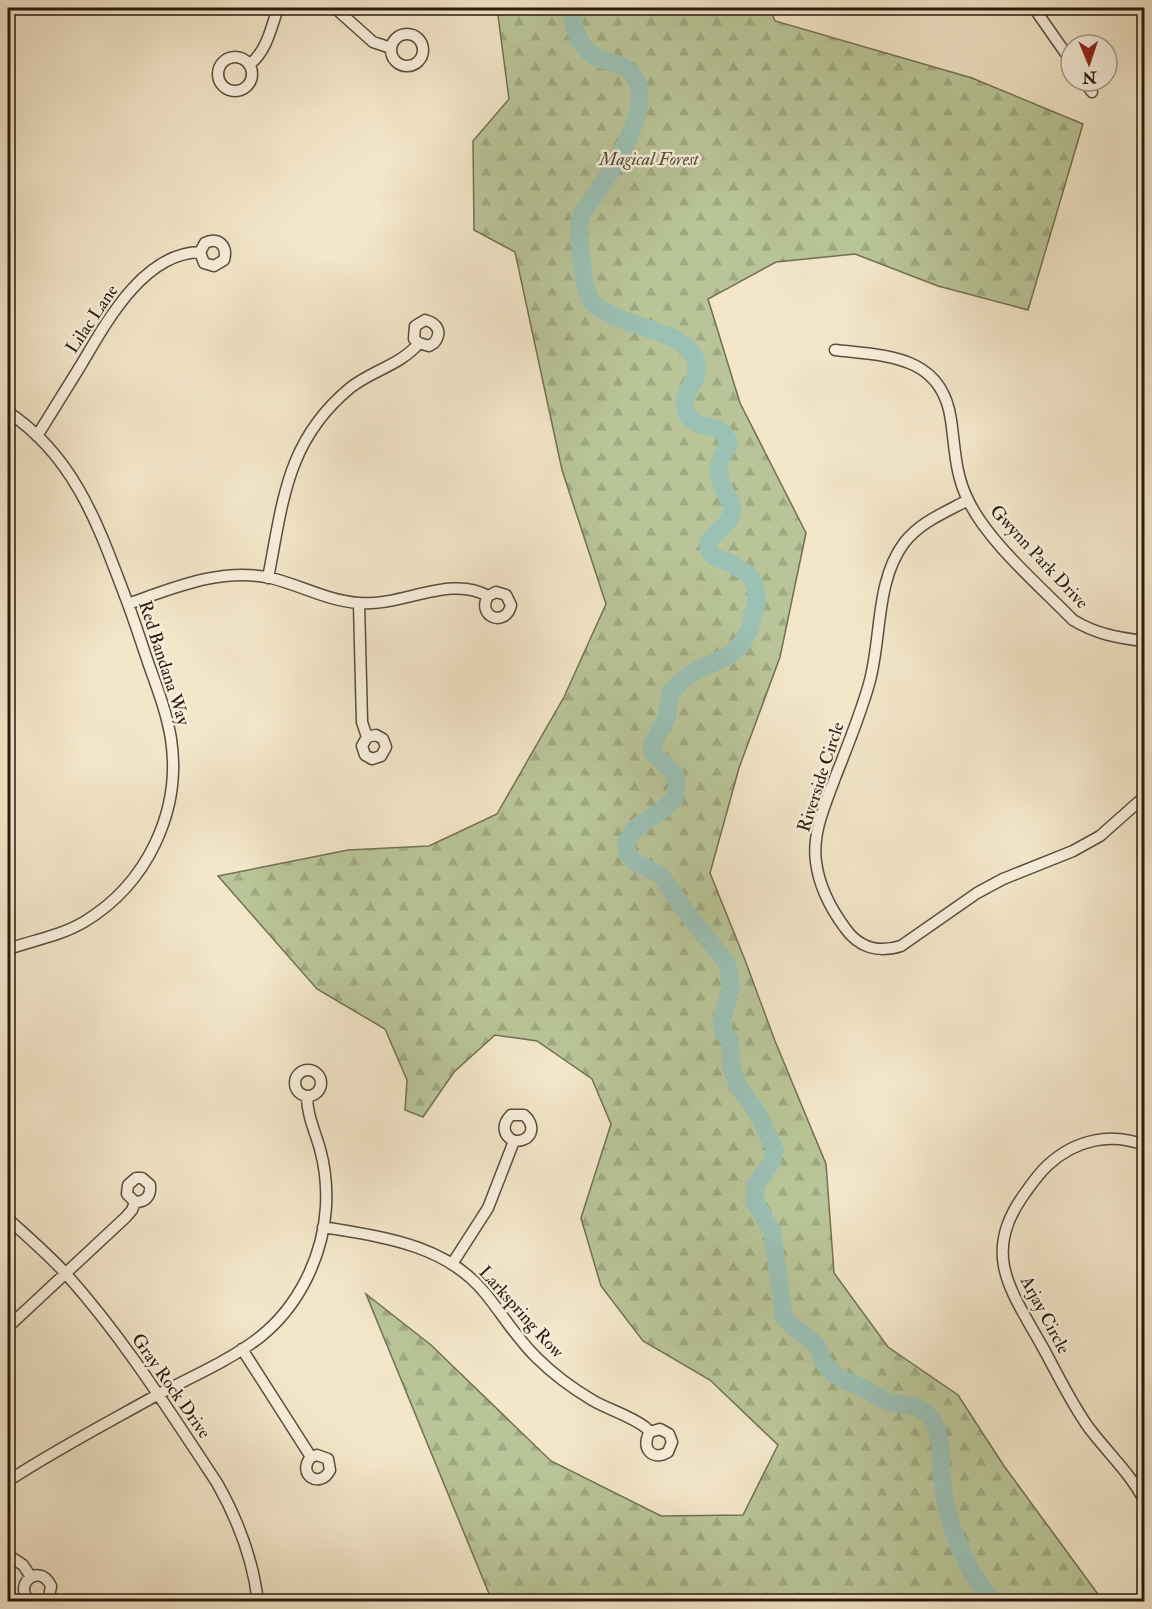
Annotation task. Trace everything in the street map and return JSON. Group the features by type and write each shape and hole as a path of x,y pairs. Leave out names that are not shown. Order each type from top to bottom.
{"street":[{"path":"249,65 259,58 278,8"},
{"path":"335,8 373,42 391,48"},
{"path":"1035,8 1059,43"},
{"name":"Lilac Lane","path":"38,436 101,331 136,284 179,255 200,252"},
{"path":"268,578 289,476 302,444 312,428 352,386 404,357 418,344"},
{"name":"Gwynn Park Drive","path":"835,350 889,356 909,362 933,377 948,402 959,480 981,523 1073,620 1102,634 1144,641"},
{"name":"Red Bandana Way","path":"8,412 38,436 72,477 96,520 128,604 167,720 173,759 173,778 167,812 154,847 135,877 112,902 84,922 49,938 8,949"},
{"name":"Riverside Circle","path":"968,500 932,519 917,530 904,543 889,576 870,682 825,804 816,841 819,878 836,915 856,941 866,946 878,950 901,946 978,893 1003,879 1073,851 1100,836 1144,797"},
{"path":"128,604 199,580 222,576 268,578 320,595 359,604 398,600 450,588 466,587 488,596"},
{"path":"359,604 361,714 367,737"},
{"path":"8,1481 158,1395 225,1360 260,1337 298,1295 316,1257 326,1207 324,1165 309,1116 307,1096"},
{"name":"Arjay Circle","path":"1144,1145 1120,1139 1098,1140 1074,1146 1055,1158 1040,1172 1009,1216 1002,1244 1004,1269 1014,1296 1079,1413 1122,1466 1144,1500"},
{"path":"452,1264 488,1208 514,1141"},
{"path":"8,1327 126,1217 135,1202"},
{"name":"Gray Rock Drive","path":"8,1219 66,1274 103,1318 217,1483 246,1546 258,1602"},
{"name":"Larkspring Row","path":"323,1227 404,1242 452,1264 486,1294 536,1358 573,1388 592,1400 636,1420 650,1432"},
{"path":"242,1348 311,1457"},
{"path":"8,1555 23,1565 31,1577"},
{"path":"32,1602 25,1594 24,1588 26,1581 38,1575 45,1577 51,1586 49,1597 43,1602"}],"green space":[{"name":"Magical Forest","path":"497,8 770,8 775,21 972,78 1083,124 1028,310 938,286 855,254 776,262 708,299 740,403 806,533 780,657 739,768 710,873 775,1041 826,1164 834,1273 888,1347 958,1395 1004,1466 1103,1601 492,1601 366,1294 431,1345 551,1461 661,1516 743,1515 778,1445 710,1380 643,1341 601,1286 581,1218 611,1124 592,1079 537,1041 495,1035 454,1072 423,1117 405,1110 407,1080 385,1029 317,989 218,876 348,850 429,846 497,814 564,697 606,604 562,470 515,252 474,230 473,141 509,99"}],"waterway":[{"path":"572,8 575,30 581,43 591,54 618,64 630,72 634,76 639,91 638,108 633,127 624,147 602,185 582,213 579,238 586,289 593,303 605,312 673,338 685,345 691,352 697,370 685,399 688,415 698,424 721,431 726,436 729,445 722,457 719,474 732,512 726,524 708,542 709,550 714,557 748,574 755,585 757,600 749,631 740,646 726,657 695,671 680,682 670,694 667,717 652,745 653,752 675,775 677,786 675,798 631,833 626,843 628,854 635,862 661,875 683,908 727,963 731,986 722,1019 723,1032 730,1040 731,1066 737,1084 758,1114 775,1150 772,1161 756,1185 755,1202 772,1231 784,1317 815,1344 825,1364 837,1376 884,1400 915,1407 929,1416 939,1437 944,1494 958,1544 974,1576 995,1602"}]}
